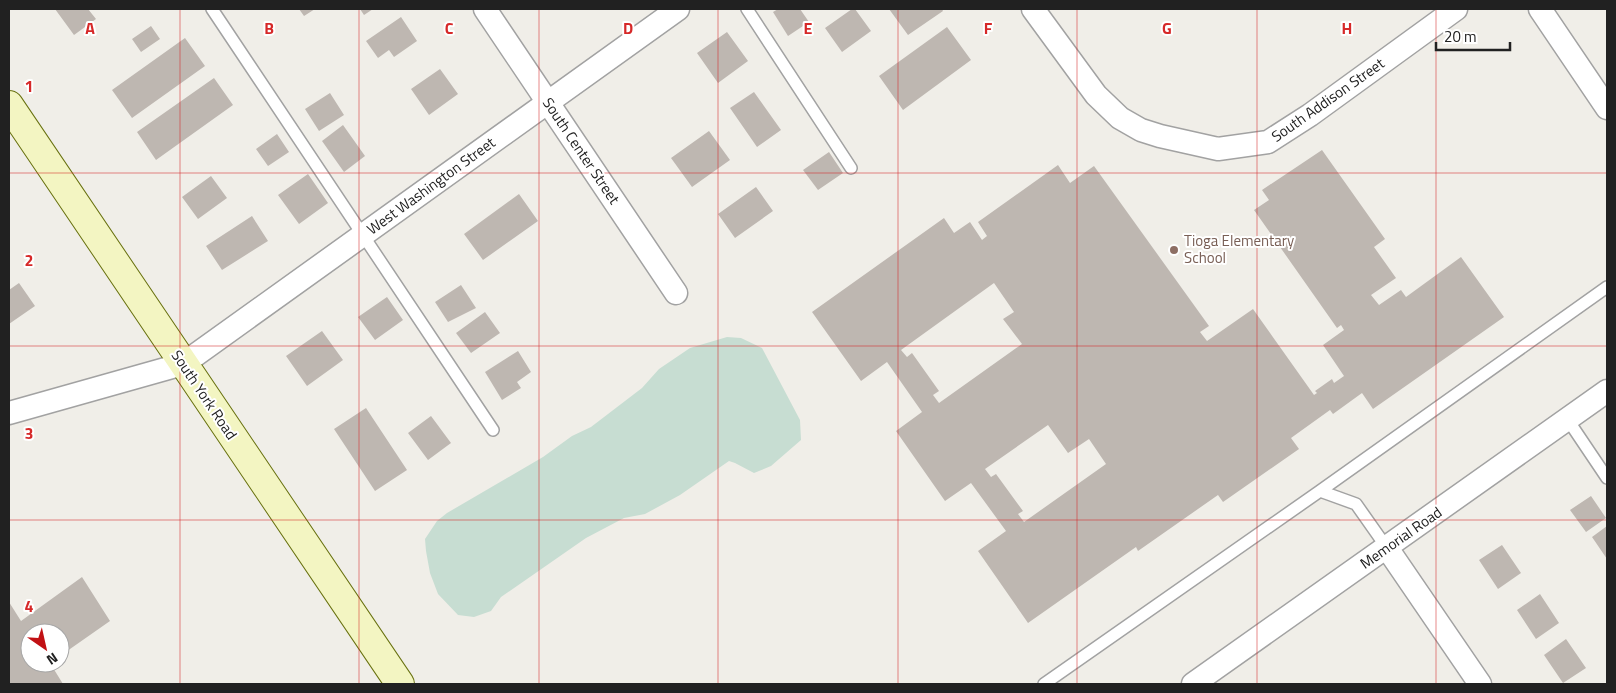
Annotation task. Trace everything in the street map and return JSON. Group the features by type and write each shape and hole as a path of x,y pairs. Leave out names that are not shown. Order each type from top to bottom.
{"main road":[{"name":"South York Road","path":"9,106 400,684"}],"street":[{"name":"South Center Street","path":"486,9 676,292"},
{"name":"West Washington Street","path":"9,413 183,364 678,9"},
{"name":"South Addison Street","path":"1034,9 1096,95 1120,118 1141,130 1218,149 1268,142 1456,9"},
{"path":"1540,9 1607,108"},
{"name":"Memorial Road","path":"1200,682 1607,391"},
{"path":"1387,548 1480,684"}],"lane":[{"path":"212,9 493,430"},
{"path":"747,9 851,168"},
{"path":"1044,684 1607,287"},
{"path":"1568,420 1607,478"},
{"path":"1320,491 1356,504 1387,548"}],"green space":[{"path":"727,337 741,338 762,348 800,420 801,440 771,466 754,473 729,461 680,495 645,514 624,518 586,538 501,597 491,611 474,617 458,615 438,594 430,573 425,539 437,521 447,513 543,457 572,436 591,427 642,388 659,369 690,348"}],"building":[{"path":"55,9 88,9 96,19 74,35"},
{"path":"299,9 315,9 304,16"},
{"path":"360,9 373,9 364,15"},
{"path":"778,9 800,9 809,22 788,36 773,12"},
{"path":"852,9 855,9 871,31 842,52 825,28"},
{"path":"889,9 942,9 943,11 908,35"},
{"path":"401,17 417,41 394,57 389,50 378,58 366,41"},
{"path":"151,26 160,39 141,52 132,39"},
{"path":"947,27 971,60 903,110 879,76"},
{"path":"727,32 748,61 718,83 697,53"},
{"path":"185,38 205,66 132,118 112,90"},
{"path":"440,69 458,94 429,115 411,89"},
{"path":"214,78 233,105 156,160 137,132"},
{"path":"754,92 781,130 757,147 730,108"},
{"path":"330,93 344,115 319,131 305,109"},
{"path":"343,125 365,156 344,172 322,141"},
{"path":"709,131 730,160 692,187 671,158"},
{"path":"277,134 289,152 268,166 256,149"},
{"path":"1322,150 1385,239 1374,247 1396,278 1371,295 1379,305 1401,290 1406,297 1461,257 1504,317 1373,409 1362,393 1333,414 1330,410 1291,438 1299,449 1223,502 1218,495 1138,551 1136,547 1028,623 978,551 1006,531 971,483 945,501 896,431 922,412 887,362 861,381 812,312 944,218 954,233 970,222 982,240 987,236 978,222 1058,165 1070,183 1094,166 1209,326 1200,332 1207,341 1253,309 1314,395 1317,393 1315,391 1332,379 1334,383 1344,376 1323,345 1344,330 1341,325 1337,328 1254,210 1269,200 1262,190","holes":["994,283 1014,312 1003,319 1022,344 939,403 933,395 939,391 912,353 907,357 901,350","1048,425 1068,453 1089,439 1106,464 1024,522 1018,514 1023,511 996,474 991,477 985,469"]},
{"path":"829,152 843,173 818,190 803,170"},
{"path":"308,174 328,203 299,224 278,195"},
{"path":"211,176 227,198 198,219 182,197"},
{"path":"756,187 773,211 735,238 718,214"},
{"path":"519,194 538,221 483,260 464,234"},
{"path":"252,216 268,241 222,270 206,246"},
{"path":"19,283 35,306 9,324 9,290"},
{"path":"461,285 476,308 448,322 435,302"},
{"path":"387,297 403,320 375,340 358,317"},
{"path":"485,312 500,333 471,353 456,333"},
{"path":"322,331 343,360 307,386 286,356"},
{"path":"518,351 531,372 517,382 521,388 502,400 485,372"},
{"path":"366,408 407,470 375,491 334,429"},
{"path":"431,416 451,443 428,460 408,433"},
{"path":"1591,496 1606,518 1586,532 1570,510"},
{"path":"1607,526 1607,559 1592,537"},
{"path":"1502,545 1521,573 1498,589 1479,560"},
{"path":"82,577 110,621 70,649 70,623 20,623 20,673 56,673 63,684 9,684 9,602 21,621"},
{"path":"1540,594 1559,623 1536,639 1517,610"},
{"path":"1566,639 1586,668 1563,683 1544,655"}],"place":[{"name":"Tioga Elementary School","path":"1174,250"}]}
